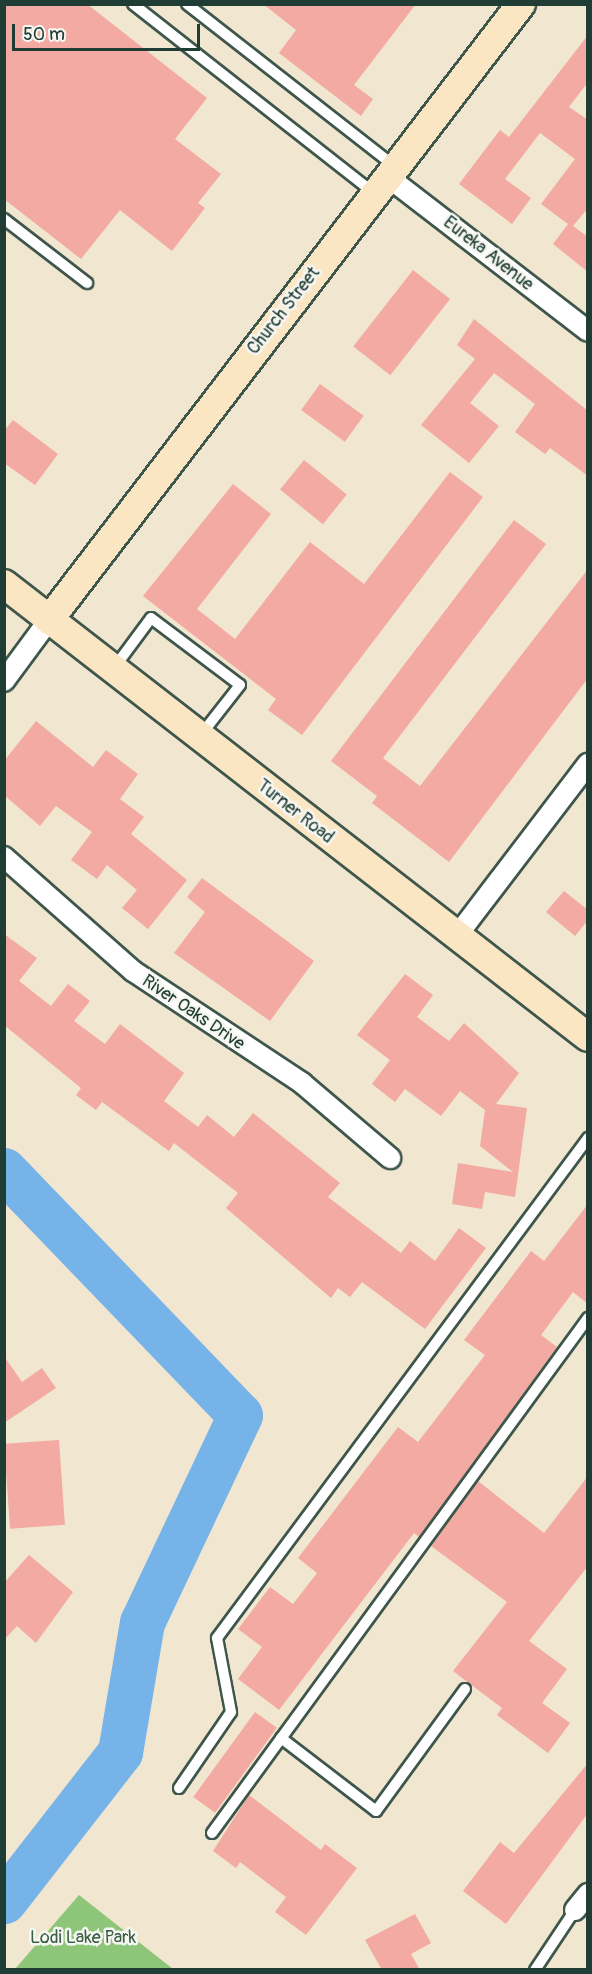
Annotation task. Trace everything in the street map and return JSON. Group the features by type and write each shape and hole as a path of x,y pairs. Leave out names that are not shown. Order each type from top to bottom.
{"main road":[{"name":"Church Street","path":"50,620 521,4"},
{"name":"Turner Road","path":"4,584 588,1038"}],"street":[{"name":"Eureka Avenue","path":"386,180 588,331"},
{"path":"4,681 50,620"},
{"path":"456,937 588,764"},
{"name":"River Oaks Drive","path":"4,857 132,971 302,1083 390,1158"},
{"path":"575,1910 588,1893"}],"lane":[{"path":"133,4 386,180"},
{"path":"187,4 386,180"},
{"path":"4,219 87,283"},
{"path":"113,669 152,618 240,686 200,737"},
{"path":"179,1788 231,1712 217,1638 588,1138"},
{"path":"212,1833 588,1318"},
{"path":"281,1738 376,1810 465,1689"},
{"path":"535,1970 575,1910"}],"green space":[{"name":"Lodi Lake Park","path":"79,1895 173,1969 15,1969"}],"building":[{"path":"4,4 87,4 207,98 175,139 221,174 198,203 205,208 172,251 120,210 81,259 4,199"},
{"path":"263,4 416,4 354,85 373,99 361,116 279,53 296,30"},
{"path":"588,35 588,82 569,107 588,120 588,208 573,226 588,237 588,272 553,244 568,224 541,204 575,159 540,133 505,179 531,198 512,224 459,184 500,130 509,137"},
{"path":"413,270 450,299 390,375 353,346"},
{"path":"474,319 588,411 588,476 550,448 545,454 515,432 535,404 494,373 470,403 499,426 469,463 421,425 475,359 457,345"},
{"path":"320,384 364,416 345,442 301,410"},
{"path":"13,420 58,454 35,485 4,463 4,431"},
{"path":"304,460 347,495 323,524 280,490"},
{"path":"450,472 483,497 302,735 268,710 276,699 143,596 233,484 271,514 197,609 235,639 310,542 364,584"},
{"path":"514,520 546,544 383,758 420,786 588,569 588,678 449,862 372,803 377,796 331,761"},
{"path":"36,721 93,767 106,750 138,774 120,799 144,817 131,834 187,880 148,929 122,908 137,890 107,865 97,879 71,860 92,832 56,806 40,826 4,795 4,761"},
{"path":"202,878 314,961 270,1021 174,953 205,912 187,897"},
{"path":"564,891 588,910 588,920 575,936 546,912"},
{"path":"4,934 37,958 19,981 51,1006 68,984 90,1001 74,1021 105,1044 120,1024 184,1073 164,1101 198,1127 207,1115 234,1137 253,1113 340,1183 328,1197 401,1253 410,1241 435,1261 459,1228 486,1248 425,1329 362,1282 350,1297 338,1288 331,1298 226,1208 238,1193 174,1143 169,1151 102,1102 96,1110 76,1095 81,1088 4,1025"},
{"path":"405,974 433,995 417,1017 449,1041 464,1023 519,1073 496,1104 527,1108 515,1197 485,1192 482,1209 452,1204 458,1163 513,1172 480,1146 485,1110 460,1091 441,1116 405,1089 395,1102 372,1084 390,1060 357,1035"},
{"path":"588,1204 588,1304 573,1292 541,1335 557,1347 419,1537 414,1533 279,1710 238,1679 262,1647 238,1629 270,1587 293,1604 317,1573 298,1558 398,1427 418,1442 485,1355 464,1340 531,1251 544,1261"},
{"path":"4,1356 22,1382 42,1368 56,1388 4,1423"},
{"path":"59,1440 65,1525 10,1529 4,1444"},
{"path":"588,1476 588,1566 529,1641 567,1669 542,1703 570,1723 548,1753 497,1715 502,1708 453,1671 507,1602 431,1546 478,1481 544,1533"},
{"path":"29,1555 73,1592 36,1643 17,1626 4,1640 4,1583"},
{"path":"255,1712 277,1728 215,1813 193,1797"},
{"path":"588,1763 588,1813 506,1924 463,1891 500,1842 514,1853"},
{"path":"249,1795 321,1850 325,1844 357,1868 306,1935 275,1912 286,1897 240,1862 236,1868 213,1851"},
{"path":"415,1914 431,1943 411,1954 420,1970 382,1970 365,1940"}],"waterway":[{"path":"4,1170 240,1415 142,1622 120,1752 4,1901"}]}
